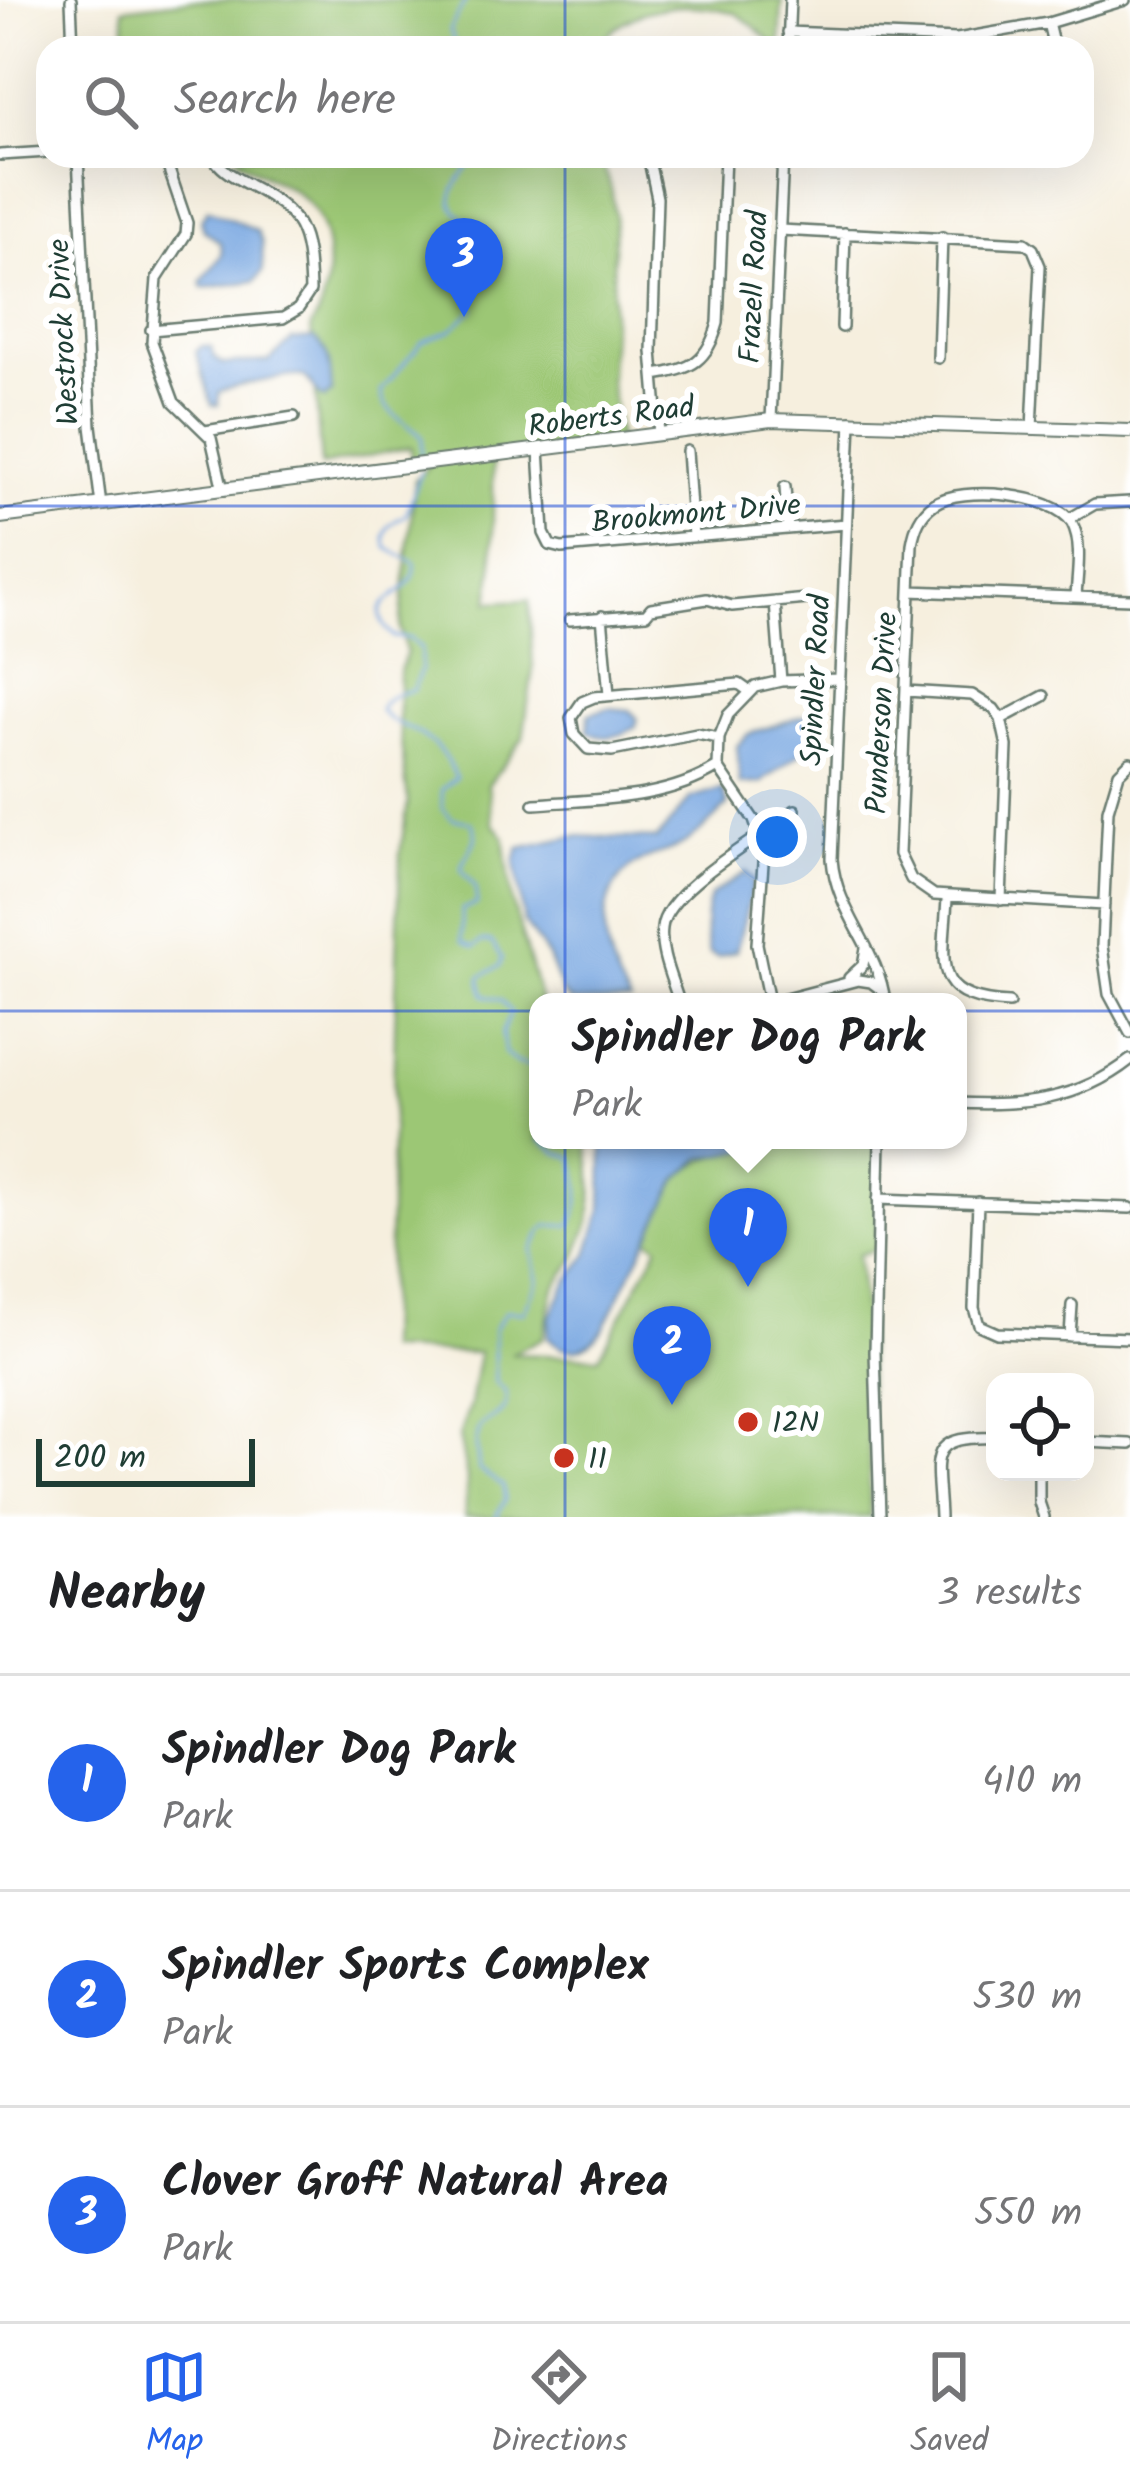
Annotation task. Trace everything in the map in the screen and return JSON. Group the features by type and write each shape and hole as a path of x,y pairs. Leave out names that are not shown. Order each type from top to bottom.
{"main road":[{"name":"Roberts Road","path":"0,513 101,505 771,420 1130,431"}],"street":[{"path":"71,0 72,36"},
{"path":"788,36 790,0"},
{"path":"989,36 1048,23 1092,5 1125,0"},
{"path":"1048,23 1051,36"},
{"path":"788,32 849,36"},
{"path":"0,154 36,152"},
{"name":"Westrock Drive","path":"79,168 91,426 101,505"},
{"path":"168,168 186,234 157,279 151,330 174,402 206,430 223,490"},
{"path":"151,330 283,318 298,309 310,291 303,230 282,202 221,168"},
{"path":"651,168 657,198 654,375 659,434"},
{"path":"654,375 698,364 711,347 718,322 724,168"},
{"name":"Frazell Road","path":"771,420 783,168"},
{"path":"780,230 1016,240 1034,249 1040,266 1032,428"},
{"path":"842,327 845,233"},
{"path":"938,358 942,237"},
{"path":"206,430 294,417"},
{"name":"Spindler Road","path":"850,421 833,868 843,904 877,964 883,993"},
{"name":"Brookmont Drive","path":"539,449 548,548 846,524"},
{"path":"686,452 693,537"},
{"path":"785,487 788,529"},
{"path":"917,496 928,509 959,494 1031,498 1052,504 1069,519 1078,548 1076,597"},
{"path":"1069,519 1095,503 1130,502"},
{"name":"Punderson Drive","path":"928,509 914,534 899,854 917,886 947,898"},
{"path":"910,591 1130,599"},
{"path":"570,620 646,614 664,605 707,599 732,606 807,598"},
{"path":"775,602 782,681"},
{"path":"602,616 608,695"},
{"path":"769,993 757,944 766,866 754,820 718,766 719,737 728,715 749,691 782,681 839,679"},
{"path":"719,737 676,736 613,751 588,749 574,734 571,718 582,702 608,695 739,685 749,691"},
{"path":"906,691 972,695 1001,719 1007,746 1000,900"},
{"path":"1001,719 1044,696"},
{"path":"1130,762 1119,773 1108,810 1102,946 1109,994 1130,1033"},
{"path":"534,804 644,794 678,786 718,766"},
{"path":"676,993 662,946 664,917 681,893 795,810"},
{"path":"960,993 949,980 944,958 947,898 1104,904"},
{"path":"844,981 862,965 866,944"},
{"path":"802,993 866,980 881,993"},
{"path":"967,997 1010,1003"},
{"path":"967,1103 1049,1100 1096,1082 1130,1060"},
{"path":"880,1149 874,1352 880,1517"},
{"path":"878,1199 1130,1208"},
{"path":"978,1202 974,1308 979,1324 997,1333 1130,1339"},
{"path":"1070,1336 1072,1305"},
{"path":"940,1517 940,1451 949,1440 986,1438"},
{"path":"1094,1442 1130,1444"},
{"path":"1039,1481 1044,1517"}],"green space":[{"path":"191,0 782,0 780,36 766,36 735,13 680,6 642,14 608,36 126,36 123,8"},
{"path":"252,168 604,168 615,215 610,381 619,439 493,456 489,602 529,600 533,669 523,738 488,785 493,823 504,837 512,901 538,993 529,993 529,1149 588,1149 593,1188 590,1222 575,1259 554,1288 543,1338 511,1354 599,1357 659,1246 648,1239 665,1200 678,1179 694,1166 743,1149 880,1149 877,1249 858,1255 868,1362 870,1517 465,1517 467,1478 459,1437 479,1353 386,1350 400,853 408,802 399,723 399,674 406,652 400,629 415,480 430,464 411,465 411,447 321,466 311,327 327,282 327,247 307,202"}],"water":[{"path":"208,209 257,231 263,271 255,281 203,288 201,282 222,255 221,243 204,230 201,220"},
{"path":"314,338 329,362 332,392 324,399 300,376 225,390 219,392 218,405 212,405 196,352 202,346 211,347 223,364 269,361 292,340"},
{"path":"609,708 630,710 637,718 636,727 612,737 588,731 589,714"},
{"path":"815,712 810,746 761,783 740,784 737,746 748,734"},
{"path":"723,789 728,805 679,847 633,866 610,896 605,931 625,993 562,993 548,957 524,922 515,861 519,848 576,836 657,839 690,799"},
{"path":"746,872 754,881 736,951 718,957 709,953 706,938 710,896"},
{"path":"603,1149 750,1149 701,1158 678,1179 603,1329 584,1346 563,1348 548,1337 550,1318 565,1285 588,1254 602,1210"}],"waterway":[{"path":"452,36 450,29 466,0"},
{"path":"421,461 422,437 391,412 381,391 422,342 450,331 474,309 471,296 456,284 456,273 491,255 491,243 452,203 468,168"},
{"path":"421,471 406,515 385,536 387,548 415,563 414,575 381,613 393,637 409,638 421,648 421,669 413,690 389,698 380,710 430,741 456,778 442,789 442,809 453,819 471,822 475,835 461,869 475,887 477,904 462,909 462,941 474,947 482,941 492,942 502,958 500,966 480,977 484,995 501,1000 511,1012 502,1032 505,1054 529,1066"},
{"path":"496,1517 505,1500 503,1486 479,1470 476,1442 480,1427 500,1413 506,1399 495,1382 494,1329 506,1311 524,1312 538,1280 532,1250 547,1226 571,1225 579,1199 573,1157 552,1149"}],"place":[{"name":"Clover Groff Natural Area","path":"464,317"},
{"name":"Spindler Dog Park","path":"748,1287"},
{"name":"Spindler Sports Complex","path":"672,1405"},
{"name":"12N","path":"748,1422"},
{"name":"11","path":"564,1458"}]}
